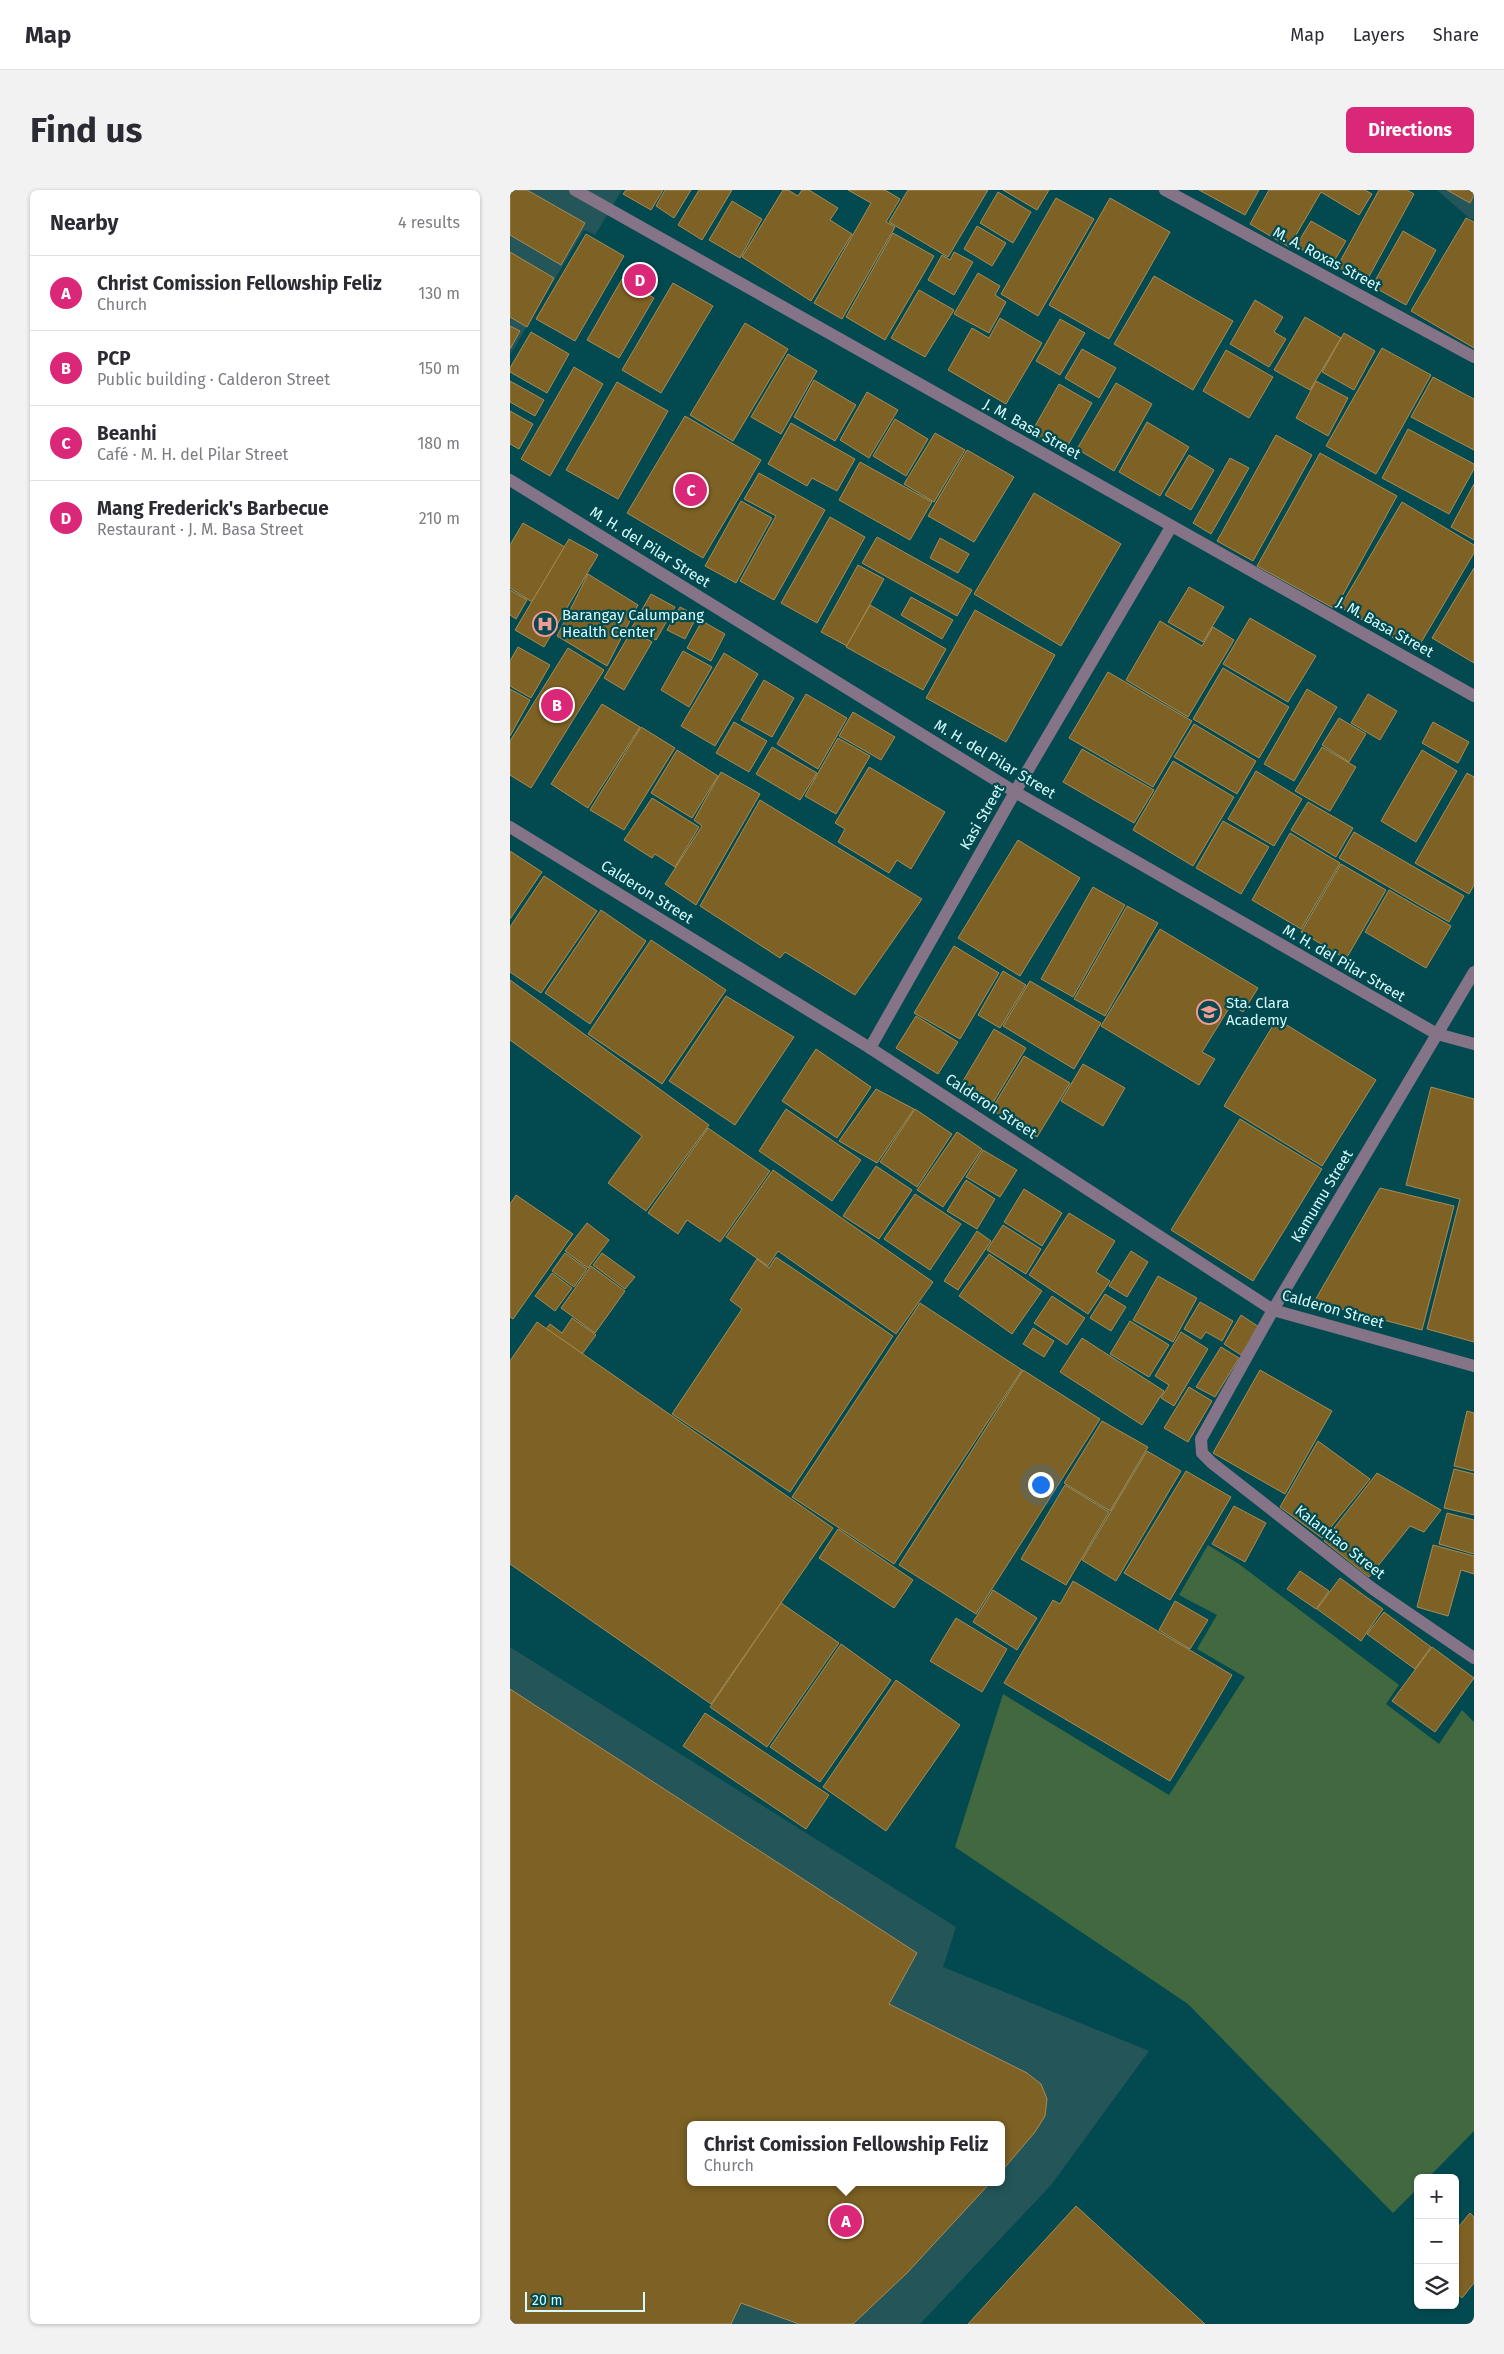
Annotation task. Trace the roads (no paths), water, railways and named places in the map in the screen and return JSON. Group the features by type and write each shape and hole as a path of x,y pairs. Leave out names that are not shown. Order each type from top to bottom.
{"street":[{"name":"J. M. Basa Street","path":"575,190 1474,696"},
{"name":"M. A. Roxas Street","path":"1165,190 1474,357"},
{"name":"M. H. del Pilar Street","path":"510,480 1015,792 1437,1034 1474,1044"},
{"name":"Kasi Street","path":"870,1048 1015,792 1171,527"},
{"name":"Calderon Street","path":"510,827 870,1048 1273,1310 1474,1366"},
{"name":"Kamumu Street","path":"1202,1439 1273,1310 1474,972"},
{"name":"Kalantiao Street","path":"1202,1439 1202,1453 1212,1463 1373,1589 1474,1658"}],"place":[{"name":"Mang Frederick's Barbecue","path":"640,280"},
{"name":"Beanhi","path":"691,490"},
{"name":"Barangay Calumpang Health Center","path":"545,624"},
{"name":"PCP","path":"557,705"},
{"name":"Sta. Clara Academy","path":"1209,1012"},
{"name":"Christ Comission Fellowship Feliz","path":"846,2221"}]}
